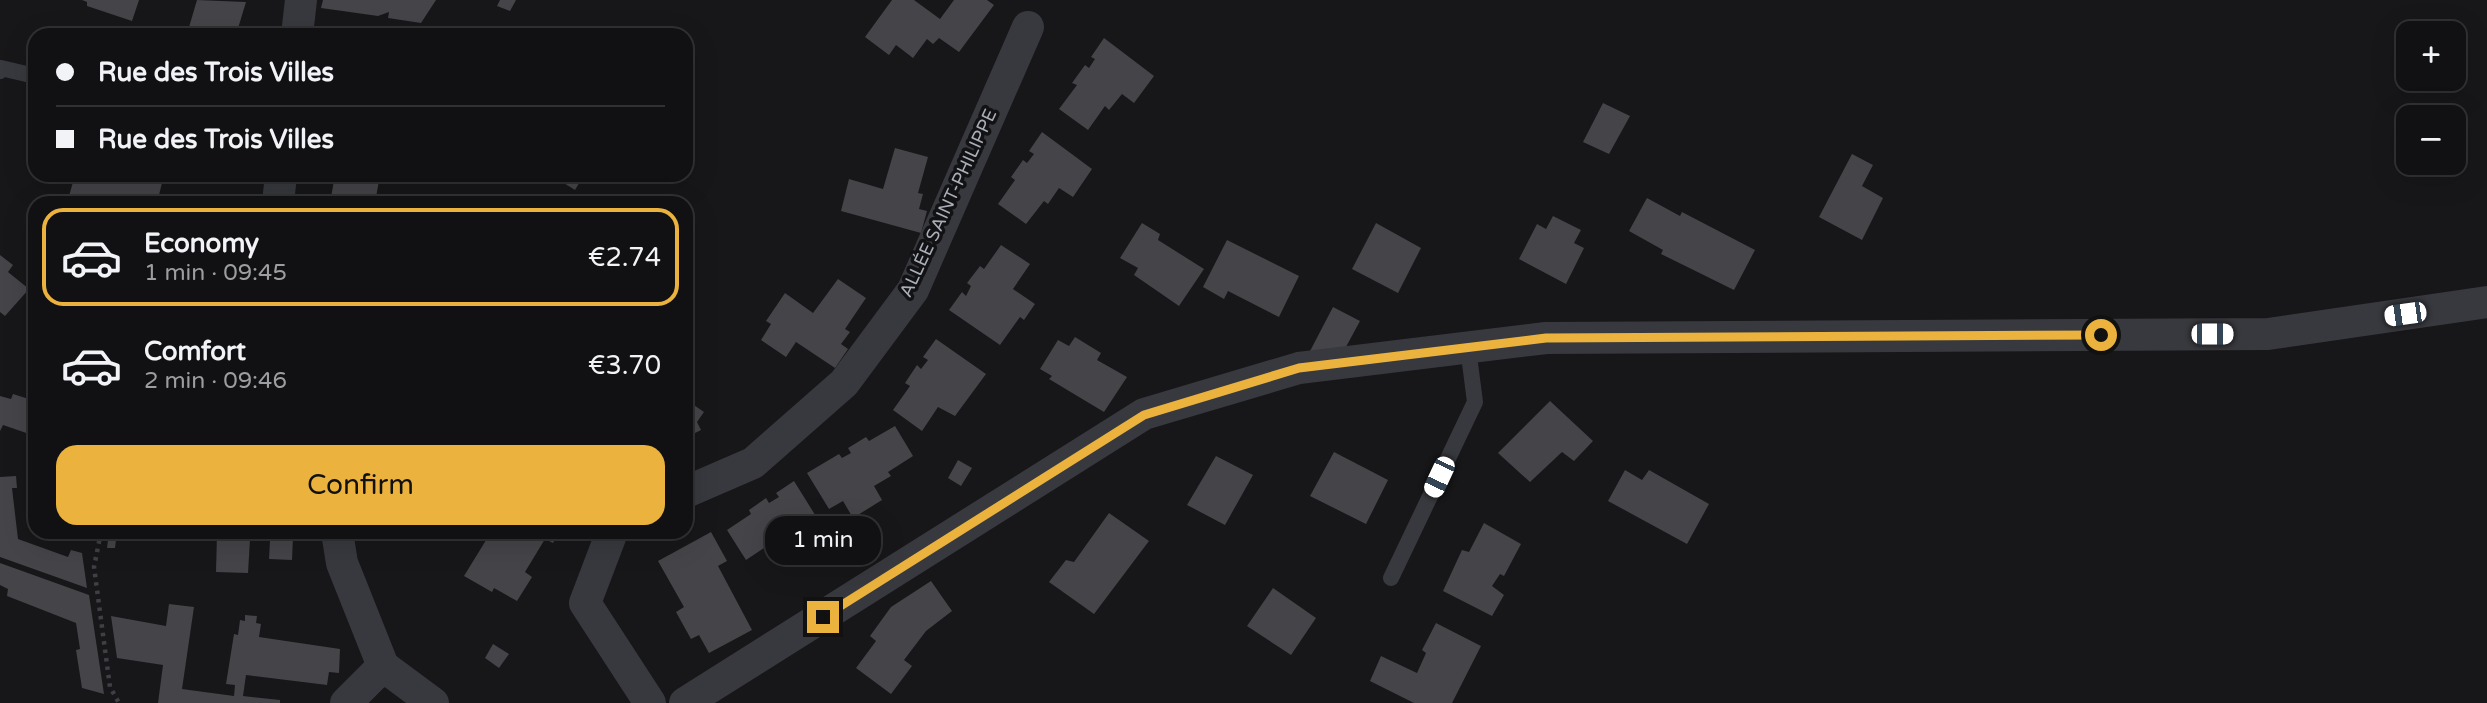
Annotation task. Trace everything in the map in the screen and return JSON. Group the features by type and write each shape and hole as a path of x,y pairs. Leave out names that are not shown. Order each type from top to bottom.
{"street":[{"path":"298,28 301,0"},
{"name":"ALLÉE SAINT-PHILIPPE","path":"693,489 752,463 844,383 913,290 1028,27"},
{"path":"685,703 1144,415 1299,368 1546,338 2268,334 2487,302"},
{"path":"338,539 342,563 383,666 433,703"},
{"path":"609,539 585,603 650,703"},
{"path":"346,703 383,666"}],"lane":[{"path":"0,71 1,68 28,74"},
{"path":"1391,578 1475,402 1468,348"}],"path":[{"path":"99,539 94,567 110,687 119,703"}],"building":[{"path":"82,0 139,0 132,21 87,6 87,2"},
{"path":"197,0 246,2 238,28 189,28"},
{"path":"323,0 436,0 421,23 388,18 389,12 378,16 321,8"},
{"path":"500,0 516,0 510,11 497,6"},
{"path":"892,0 914,0 940,19 954,0 987,0 994,5 959,52 939,38 933,44 927,39 913,58 896,45 889,55 865,37"},
{"path":"1104,38 1154,76 1134,103 1122,94 1109,110 1105,106 1088,130 1059,109 1077,85 1072,83 1085,65 1089,68 1095,59 1091,57"},
{"path":"1603,103 1630,116 1609,154 1583,142"},
{"path":"1042,132 1092,169 1073,197 1059,188 1048,204 1044,201 1026,224 998,204 1015,180 1011,177 1023,160 1027,163 1034,154 1029,151"},
{"path":"895,148 928,157 918,193 923,194 919,209 927,211 921,233 841,211 849,179 883,189"},
{"path":"1852,154 1873,165 1862,186 1883,198 1862,240 1819,217"},
{"path":"73,182 162,182 159,196 69,196"},
{"path":"334,182 379,182 376,196 331,196"},
{"path":"562,182 580,182 575,190"},
{"path":"1647,198 1680,216 1682,212 1755,250 1734,290 1661,254 1663,250 1629,231"},
{"path":"1553,216 1581,230 1574,243 1584,248 1566,284 1519,259 1537,224 1546,229"},
{"path":"1142,223 1160,234 1158,240 1204,269 1179,306 1134,275 1138,268 1120,258"},
{"path":"1376,223 1421,248 1398,293 1352,269"},
{"path":"1227,240 1299,276 1279,317 1228,291 1224,299 1203,287"},
{"path":"1001,245 1030,264 1013,289 1035,304 1024,320 1020,317 1000,345 949,310 962,292 966,296 971,286 967,283 980,266 984,269"},
{"path":"0,255 13,265 8,272 28,290 5,316 0,312"},
{"path":"838,279 866,298 845,329 850,332 841,344 848,349 835,368 796,342 786,357 761,340 771,324 766,321 785,293 813,313"},
{"path":"1333,307 1360,321 1340,358 1308,355"},
{"path":"1075,337 1101,353 1097,360 1127,377 1104,412 1049,379 1052,376 1040,369 1058,340 1069,346"},
{"path":"936,339 986,374 955,416 938,407 922,431 893,410 910,386 905,383 917,365 921,369 928,360 923,357"},
{"path":"13,394 28,399 28,434 3,425 0,431 0,396 11,399"},
{"path":"1550,401 1593,441 1574,461 1562,452 1530,482 1498,453"},
{"path":"693,404 704,412 697,422 701,430 693,434"},
{"path":"895,426 913,456 888,472 891,476 874,486 882,500 853,518 843,501 829,509 807,473 839,454 842,458 851,453 848,448 866,437 869,441"},
{"path":"1334,452 1388,480 1366,524 1310,496"},
{"path":"1216,456 1253,475 1225,525 1187,505"},
{"path":"958,460 972,468 961,486 948,478"},
{"path":"1625,470 1642,480 1649,470 1709,504 1687,544 1608,501"},
{"path":"16,476 17,488 12,488 18,539 68,557 71,550 82,553 87,588 0,557 0,477"},
{"path":"794,481 827,534 798,552 790,538 773,549 770,544 746,560 727,530 751,514 749,510 766,498 769,503 779,497 776,493"},
{"path":"1109,513 1149,541 1094,614 1049,582 1066,560 1074,562"},
{"path":"1484,523 1521,544 1504,576 1500,574 1492,586 1504,595 1492,616 1443,591 1462,550 1469,552"},
{"path":"711,532 727,561 718,566 752,630 709,653 699,635 691,639 676,612 684,607 658,561"},
{"path":"108,539 116,539 115,548 107,548"},
{"path":"217,539 250,539 248,573 216,572"},
{"path":"250,539 293,539 292,560 269,559 270,540"},
{"path":"487,539 545,539 525,572 532,577 517,601 494,588 492,592 464,576"},
{"path":"0,563 89,595 104,694 82,688 76,650 80,649 76,623 7,596 8,589 0,585"},
{"path":"931,581 952,611 926,631 904,660 912,666 891,694 856,668 876,641 870,636 891,607"},
{"path":"1273,588 1316,618 1291,655 1247,626"},
{"path":"169,604 194,607 182,689 234,696 235,685 226,684 234,634 238,635 240,620 245,621 245,615 257,616 256,623 261,624 259,637 340,649 339,673 329,672 327,685 246,675 243,696 280,700 280,703 158,703 163,665 117,658 111,616 166,626"},
{"path":"1436,623 1481,646 1452,703 1414,703 1370,681 1381,656 1417,673 1426,653 1422,650"},
{"path":"493,644 509,654 499,668 485,658"}],"route":[{"path":"823,617 1144,415 1299,368 1546,338 2101,335"}]}
